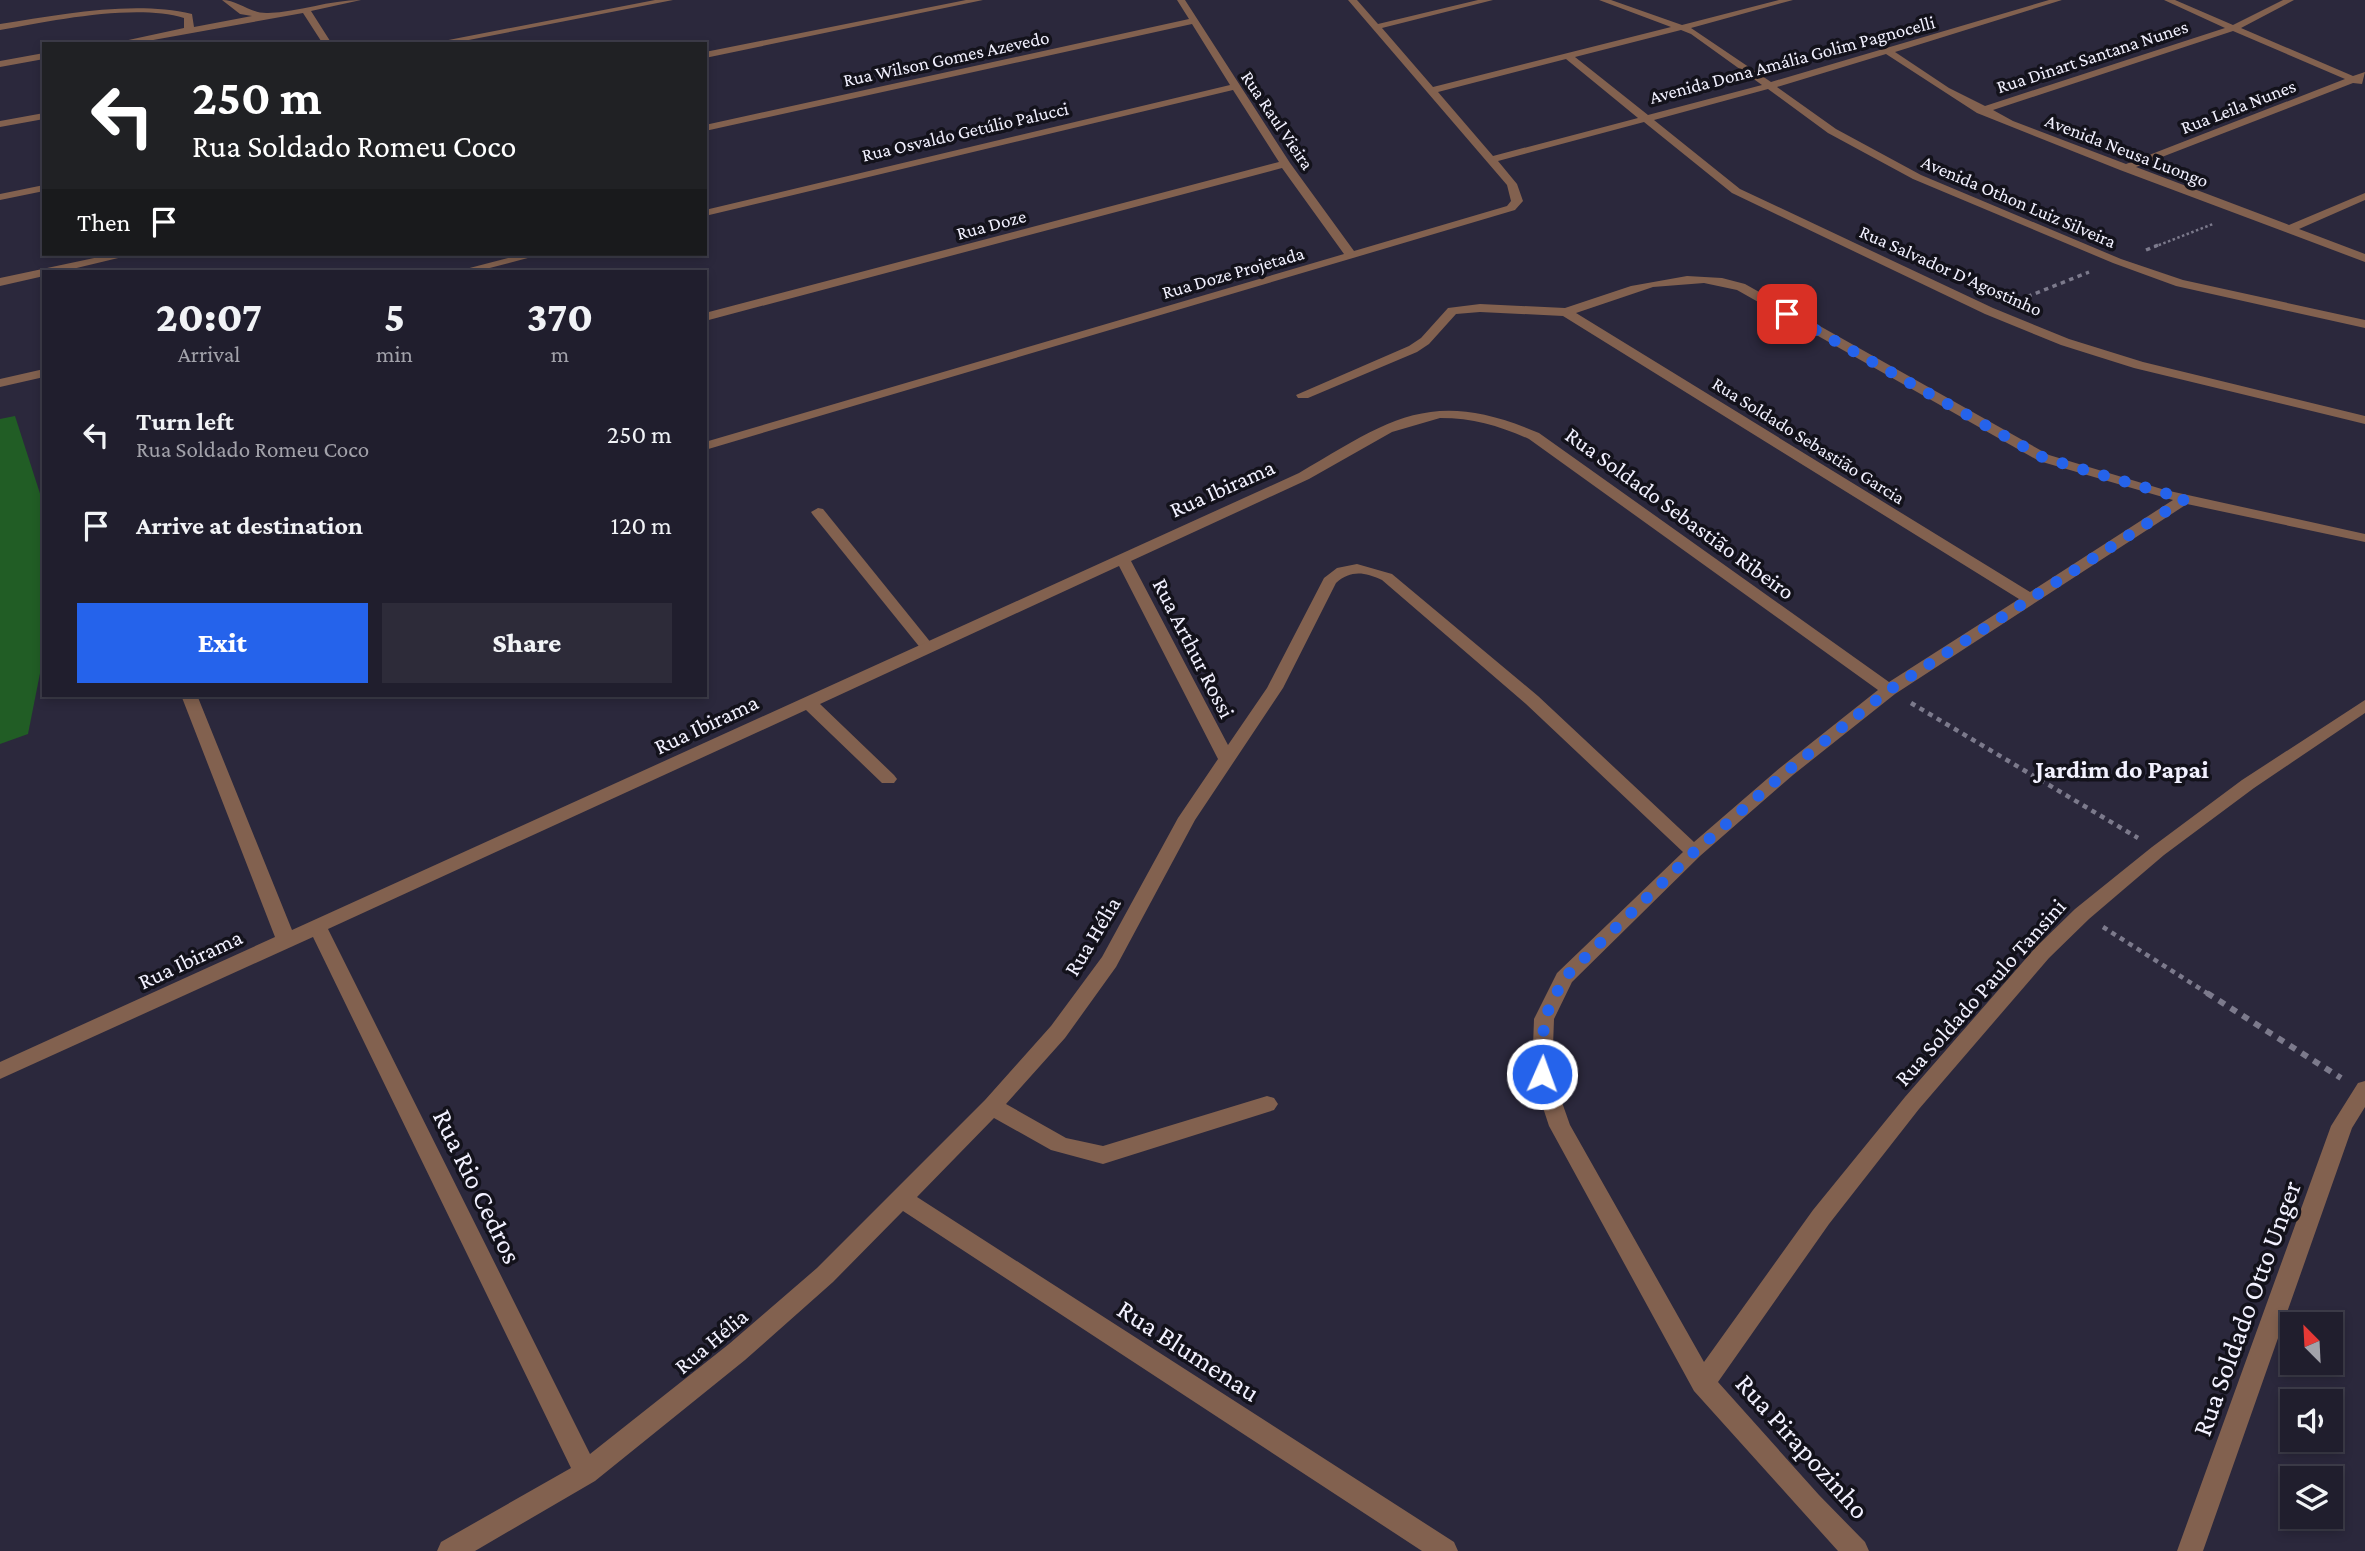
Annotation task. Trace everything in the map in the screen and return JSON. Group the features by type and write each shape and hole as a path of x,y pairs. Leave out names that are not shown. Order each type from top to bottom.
{"street":[{"path":"12,36 174,0"},
{"path":"226,0 243,12 270,17"},
{"path":"126,42 357,0"},
{"path":"443,42 669,0"},
{"path":"707,55 979,0"},
{"name":"Rua Raul Vieira","path":"1181,0 1285,164 1352,256"},
{"name":"Rua Doze Projetada","path":"707,445 1511,208 1517,201 1517,194 1491,160 1352,0"},
{"path":"1377,27 1489,0"},
{"name":"Avenida Othon Luiz Silveira","path":"1603,0 1690,28 1769,86 1870,154 2117,261 2193,286 2365,324"},
{"path":"1431,90 1690,28 1789,0"},
{"name":"Avenida Dona Amália Golim Pagnocelli","path":"1491,160 1769,86 2058,0"},
{"path":"2168,0 2362,80"},
{"name":"Rua Dinart Santana Nunes","path":"1981,111 2234,28 2290,0"},
{"name":"Avenida Othon Luiz Silveira","path":"1650,5 1684,18 1690,28"},
{"path":"0,27 137,8 182,10 189,16 189,31"},
{"path":"306,10 327,42"},
{"name":"Rua Wilson Gomes Azevedo","path":"707,128 1195,21"},
{"name":"Avenida Neusa Luongo","path":"1889,52 1981,111 2365,258"},
{"path":"0,64 42,56"},
{"name":"Rua Salvador D'Agostinho","path":"1569,57 1736,191 1989,312 2065,342 2139,365 2365,420"},
{"name":"Rua Leila Nunes","path":"2123,167 2362,80"},
{"name":"Rua Osvaldo Getúlio Palucci","path":"707,213 1234,87"},
{"path":"0,124 42,116"},
{"name":"Rua Doze","path":"707,316 1285,164"},
{"path":"0,197 42,188"},
{"path":"2287,230 2365,196"},
{"path":"55,270 120,256"},
{"path":"467,270 498,258 518,256"},
{"path":"0,282 42,273"},
{"path":"1303,395 1413,349 1425,341 1452,311 1483,307 1565,312 1653,282 1678,278 1722,281 1741,287 2044,458 2185,499 2365,538"},
{"name":"Rua Soldado Sebastião Garcia","path":"1565,312 2031,600"},
{"path":"0,383 42,373"},
{"name":"Rua Soldado Sebastião Ribeiro","path":"1428,414 1455,412 1480,415 1507,422 1534,436 1889,690"},
{"name":"Rua Ibirama","path":"0,1071 1304,476 1402,421 1428,414"},
{"name":"Rua Pirapozinho","path":"1856,1551 1810,1504 1703,1383 1560,1126 1542,1074 1544,1019 1564,978 1694,852 1787,771 1889,690 2185,499"},
{"name":"Rua Arthur Rossi","path":"1122,558 1226,758"},
{"name":"Rua Hélia","path":"450,1551 586,1473 766,1327 825,1275 992,1106 1058,1032 1109,962 1187,818 1275,688 1329,581 1346,569 1360,567 1387,577 1511,682 1694,852"},
{"path":"190,697 286,940"},
{"path":"808,702 888,779"},
{"name":"Rua Soldado Paulo Tansini","path":"1703,1383 1821,1217 1887,1134 2042,953 2082,914 2158,851 2248,784 2365,705"},
{"name":"Rua Rio Cedros","path":"317,926 586,1473"},
{"name":"Rua Soldado Otto Unger","path":"2190,1551 2342,1126 2364,1090"},
{"path":"992,1106 1023,1126 1076,1153 1103,1155 1267,1104"},
{"name":"Rua Blumenau","path":"901,1198 1445,1551"}],"lane":[{"path":"818,512 927,647"}],"path":[{"path":"1889,690 2158,851"},
{"path":"2082,914 2364,1090"}],"green space":[{"path":"15,416 42,500 42,663 28,734 0,744 0,419"}],"district":[{"name":"Jardim do Papai","path":"2122,769"}],"route":[{"path":"1542,1074 1544,1019 1564,978 1694,852 1787,771 1889,690 2185,499 2080,471 2016,445 1787,314"}]}
